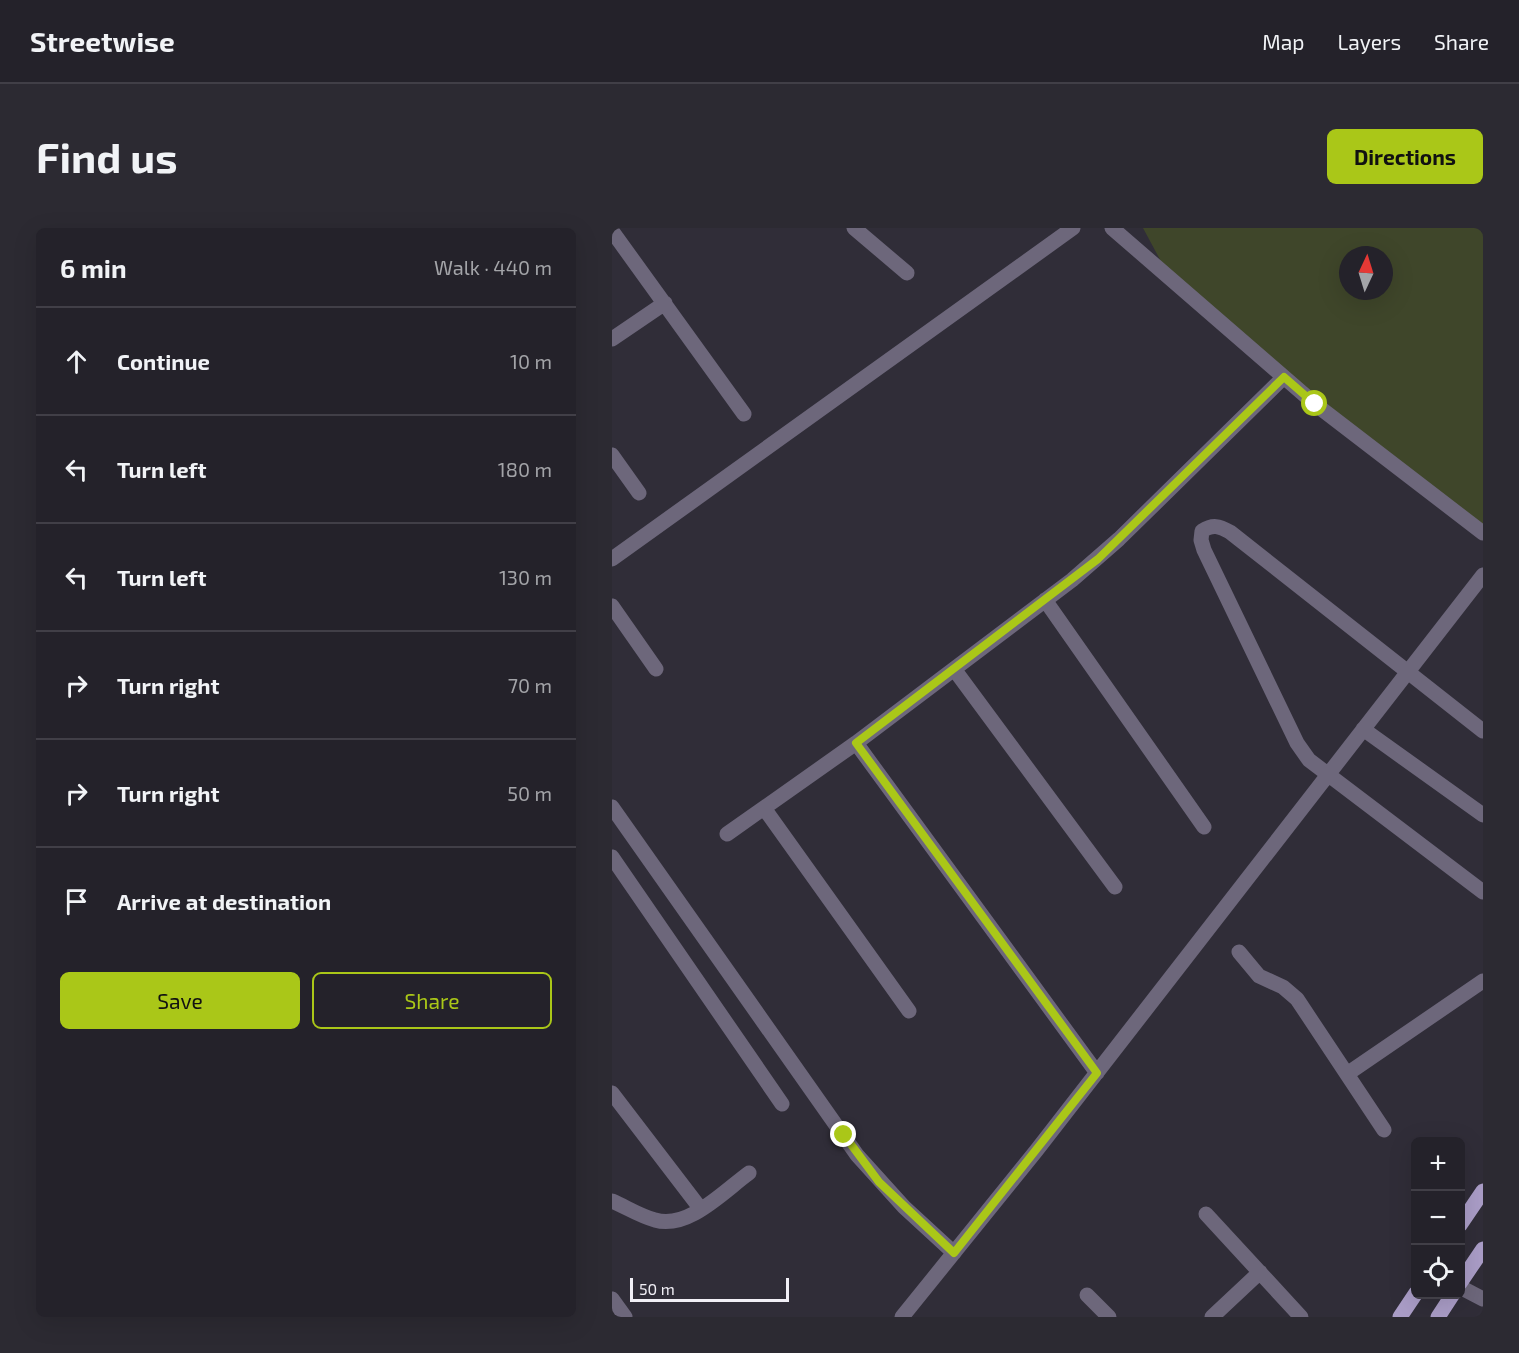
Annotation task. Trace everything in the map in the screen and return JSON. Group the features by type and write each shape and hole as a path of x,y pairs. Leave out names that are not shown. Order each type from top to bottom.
{"main road":[{"path":"1465,1219 1483,1191"},
{"path":"1465,1278 1483,1249"},
{"path":"1400,1317 1412,1299"},
{"path":"1438,1317 1450,1299"}],"street":[{"path":"854,228 908,273"},
{"path":"612,559 1073,228"},
{"path":"1112,228 1315,404 1483,533"},
{"path":"612,231 744,414"},
{"path":"612,339 665,303"},
{"path":"727,834 856,743 1045,600 1119,539 1284,377"},
{"path":"612,455 639,493"},
{"path":"1483,731 1230,532 1219,526 1209,526 1202,531 1200,540 1204,550 1297,742 1309,760 1483,892"},
{"path":"902,1317 1097,1073 1483,575"},
{"path":"1045,600 1204,827"},
{"path":"612,606 656,669"},
{"path":"954,669 1115,887"},
{"path":"1363,729 1483,815"},
{"path":"856,743 1097,1073"},
{"path":"612,807 857,1155 904,1207 954,1253"},
{"path":"764,808 909,1011"},
{"path":"612,857 782,1104"},
{"path":"1239,952 1259,976 1283,987 1296,999 1384,1130"},
{"path":"1347,1074 1483,981"},
{"path":"612,1093 700,1208"},
{"path":"612,1201 656,1221 670,1222 687,1218 748,1173"},
{"path":"1206,1214 1301,1317"},
{"path":"1212,1317 1260,1272"},
{"path":"1465,1288 1483,1299"},
{"path":"1087,1295 1109,1317"},
{"path":"612,1299 625,1317"}],"green space":[{"path":"1143,228 1483,228 1483,538 1178,293"}],"route":[{"path":"844,1135 879,1182 954,1253 1097,1073 856,743 1098,559 1284,377 1315,404"}]}
